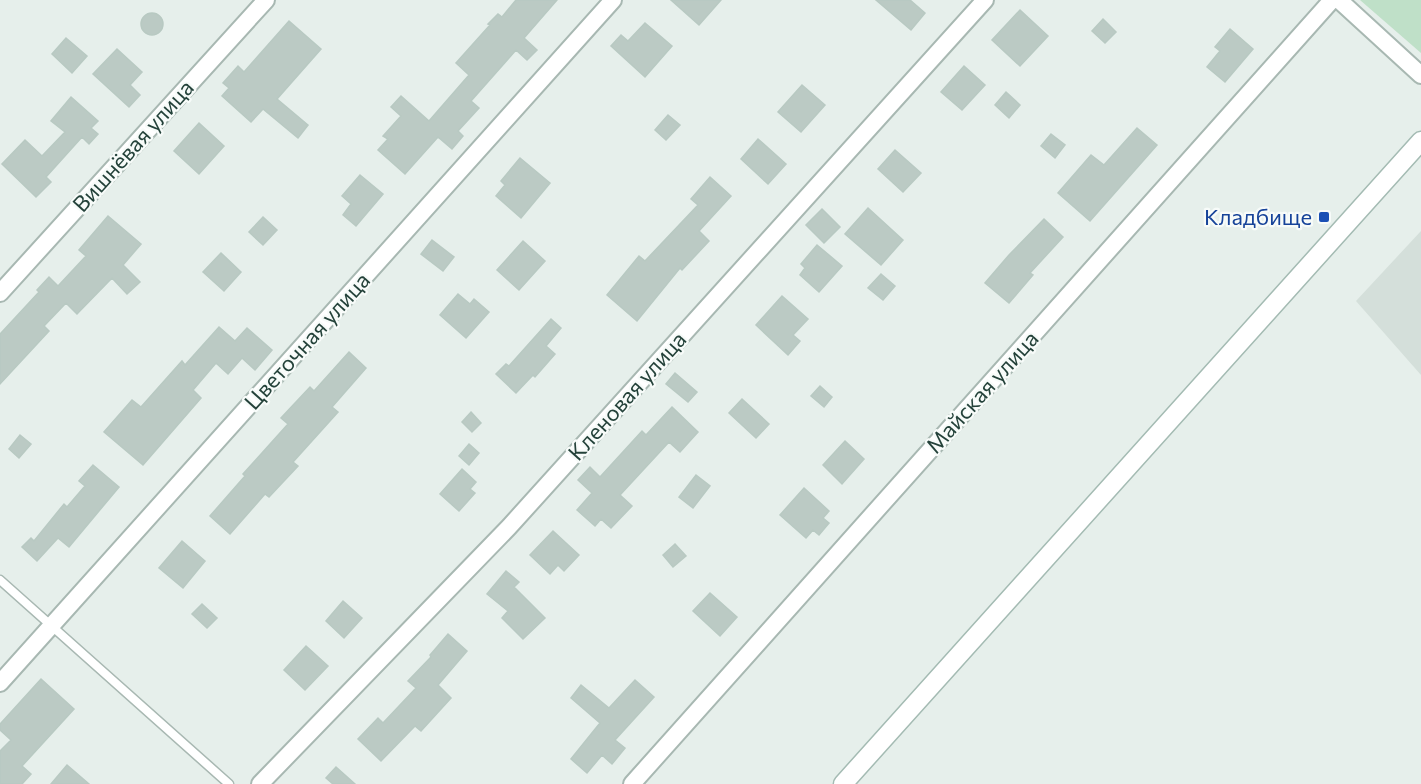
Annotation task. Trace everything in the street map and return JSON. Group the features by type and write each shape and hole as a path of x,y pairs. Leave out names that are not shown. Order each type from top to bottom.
{"main road":[{"path":"843,784 1421,141"}],"street":[{"name":"Вишнёвая улица","path":"0,293 266,0"},
{"name":"Цветочная улица","path":"0,682 613,0"},
{"name":"Кленовая улица","path":"260,784 509,527 985,0"},
{"name":"Майская улица","path":"632,784 1332,0"},
{"path":"1339,0 1421,75"}],"lane":[{"path":"0,580 229,784"}],"shaded area":[{"path":"1421,231 1421,375 1356,301"}],"green space":[{"path":"1360,0 1421,0 1421,53"}],"building":[{"path":"516,0 557,0 524,38 537,50 527,60 516,50 471,101 479,108 458,131 463,136 452,149 438,137 405,174 378,150 388,139 383,136 401,116 391,107 401,96 429,121 469,75 456,63 490,25 488,24 498,14 502,17"},
{"path":"671,0 721,0 699,25"},
{"path":"876,0 910,0 925,13 911,30"},
{"path":"1020,10 1048,36 1020,66 992,40"},
{"path":"152,13 160,16 163,24 160,32 152,35 144,32 141,24 144,16"},
{"path":"1103,19 1116,32 1105,43 1092,31"},
{"path":"289,21 321,49 277,99 308,125 298,138 263,109 251,122 222,96 229,88 223,83 238,66 244,72"},
{"path":"645,23 672,46 645,77 611,46 621,35 628,41"},
{"path":"1230,29 1253,49 1225,82 1207,67 1220,51 1215,47"},
{"path":"66,38 87,56 72,73 52,54"},
{"path":"117,49 142,72 130,85 140,95 129,107 93,74"},
{"path":"964,66 985,85 962,110 941,92"},
{"path":"802,85 825,105 801,132 778,112"},
{"path":"1006,92 1020,105 1009,118 995,105"},
{"path":"71,97 98,121 91,128 98,134 89,144 82,137 46,177 51,182 36,197 2,164 25,140 42,156 65,132 51,121"},
{"path":"668,115 680,125 666,140 655,130"},
{"path":"199,123 224,146 199,174 174,151"},
{"path":"1137,128 1157,145 1090,221 1058,193 1091,155 1104,165"},
{"path":"1051,134 1065,145 1055,158 1041,146"},
{"path":"758,139 786,164 768,184 741,159"},
{"path":"895,150 921,173 903,192 878,169"},
{"path":"520,158 550,183 521,218 496,196 505,185 501,181"},
{"path":"360,175 383,194 356,226 343,215 351,204 342,196"},
{"path":"710,177 731,196 699,231 709,241 682,270 680,268 637,321 607,295 639,256 645,261 698,205 691,199"},
{"path":"868,208 903,240 881,265 845,234"},
{"path":"822,209 840,227 824,243 806,225"},
{"path":"108,216 141,244 123,265 140,282 127,294 112,278 77,314 66,303 44,326 49,331 0,384 0,334 39,292 37,290 49,277 58,286 86,256 79,250"},
{"path":"263,217 277,230 263,245 249,232"},
{"path":"1044,219 1063,237 1030,273 1033,275 1009,303 985,283"},
{"path":"432,240 454,257 443,271 421,254"},
{"path":"523,241 545,261 519,290 497,270"},
{"path":"817,245 842,266 819,292 800,275 805,268 801,264"},
{"path":"221,253 241,272 224,291 203,272"},
{"path":"881,274 895,286 883,300 868,288"},
{"path":"458,294 470,304 474,299 489,312 466,338 440,315"},
{"path":"782,296 808,319 793,335 800,341 788,355 756,325"},
{"path":"551,319 561,328 546,346 555,354 535,377 533,375 516,393 496,374 506,364 509,366"},
{"path":"219,327 235,341 247,328 272,350 255,370 242,358 228,374 216,363 193,390 201,398 143,465 104,432 132,400 141,407 182,361 185,365"},
{"path":"349,352 366,368 332,407 338,412 293,462 298,466 269,497 265,494 230,534 210,516 245,476 243,474 288,424 281,418 310,387 314,391"},
{"path":"675,373 697,392 688,402 666,384"},
{"path":"820,386 832,397 824,407 811,396"},
{"path":"742,399 769,424 756,438 729,413"},
{"path":"672,407 698,432 680,452 669,442 620,495 632,506 611,528 601,519 595,526 577,510 592,493 578,480 590,467 600,477 642,431 646,435"},
{"path":"471,412 481,423 472,432 462,422"},
{"path":"20,435 31,444 19,458 9,449"},
{"path":"845,441 864,459 842,484 823,465"},
{"path":"469,444 479,453 469,465 459,456"},
{"path":"93,465 119,487 69,547 58,538 37,561 22,547 31,538 34,541 64,504 67,507 85,486 79,481"},
{"path":"462,469 476,482 470,489 475,493 459,511 440,494"},
{"path":"696,475 710,486 693,508 679,497"},
{"path":"804,488 829,511 823,518 829,523 819,535 813,530 806,538 780,515"},
{"path":"553,531 579,555 564,571 558,565 550,574 530,555"},
{"path":"182,541 205,561 183,588 159,568"},
{"path":"675,544 686,556 673,567 663,555"},
{"path":"506,571 519,582 514,587 545,618 523,639 502,618 508,611 487,594"},
{"path":"710,593 737,617 720,636 693,611"},
{"path":"343,601 362,618 344,638 326,621"},
{"path":"202,604 217,618 207,628 192,614"},
{"path":"448,634 467,651 438,685 451,698 421,731 415,726 381,761 358,739 378,718 383,723 416,688 408,681 431,657 430,655"},
{"path":"306,646 328,666 305,690 284,670"},
{"path":"41,679 74,709 22,766 31,774 22,784 0,784 0,751 11,740 0,730 0,724"},
{"path":"635,680 654,697 615,740 625,748 612,764 602,755 587,773 571,759 600,723 571,698 581,685 609,708"},
{"path":"67,765 89,784 51,784"},
{"path":"336,767 355,784 333,784 326,778"}],"place":[{"name":"Кладбище","path":"1324,217"}]}
